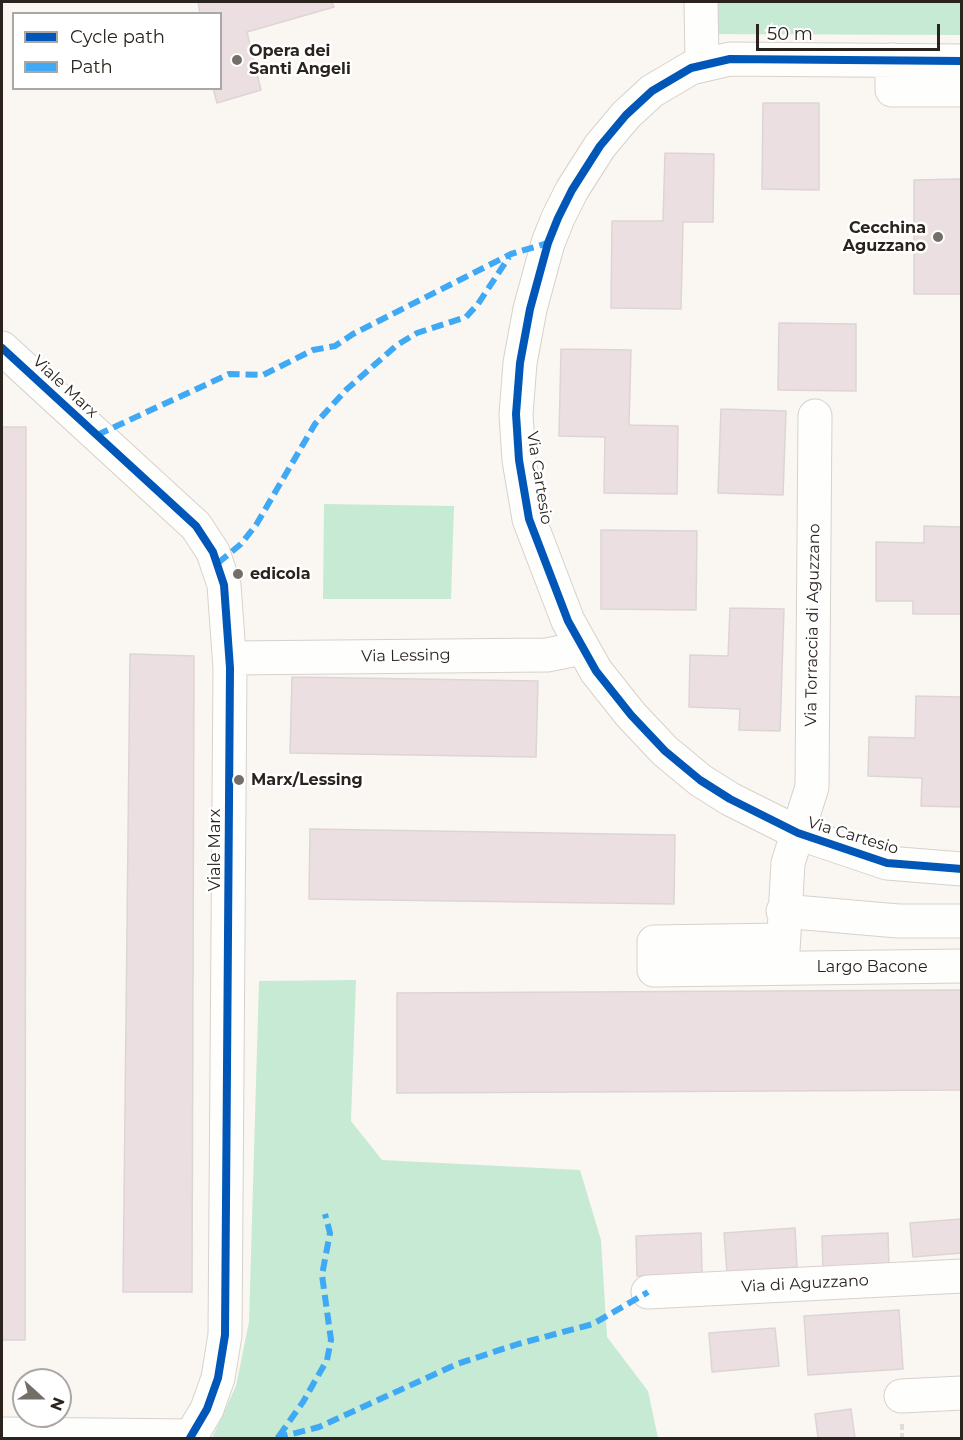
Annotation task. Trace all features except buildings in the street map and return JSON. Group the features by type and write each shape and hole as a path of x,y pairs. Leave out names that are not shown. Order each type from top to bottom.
{"street":[{"path":"701,2 702,64"},
{"name":"Via Cartesio","path":"962,61 757,58 702,64 673,77 644,98 609,134 590,160 565,203 552,232 528,317 518,377 516,414 524,497 539,552 582,648 625,708 682,767 736,802 798,833 887,863 962,869"},
{"path":"892,60 892,90 962,90"},
{"name":"Viale Marx","path":"2,348 187,516 204,536 218,563 224,585 230,658 225,1335 218,1378 207,1409 191,1437"},
{"name":"Via Torraccia di Aguzzano","path":"798,833 812,787 815,416"},
{"name":"Via Lessing","path":"230,658 547,655 582,648"},
{"path":"798,833 788,863 783,940 898,921 962,921"},
{"name":"Largo Bacone","path":"783,940 962,966"},
{"name":"Via di Aguzzano","path":"648,1292 962,1276"},
{"path":"901,1396 962,1393"},
{"path":"2,1434 191,1437"}],"green space":[{"path":"695,2 961,2 961,35 695,34"},
{"path":"324,504 454,506 451,599 323,599"},
{"path":"356,980 351,1121 382,1160 580,1170 601,1240 607,1337 648,1391 658,1438 212,1438 236,1386 249,1322 259,981"}],"marked path":[{"path":"97,435 229,374 263,375 313,350 335,346 353,334 511,254 548,243"},
{"path":"218,563 241,544 256,525 315,424 347,389 397,345 417,333 466,317 478,304 509,257"},
{"path":"279,1436 303,1402 327,1360 331,1340 322,1275 330,1233 325,1214"},
{"path":"276,1438 319,1427 457,1364 518,1344 593,1324 648,1292"}],"cycle path":[{"path":"962,61 730,59 691,68 652,91 626,115 600,146 572,190 558,218 548,243 530,309 520,363 516,414 519,460 529,519 568,621 596,671 631,715 665,751 700,780 730,799 798,833 887,863 962,869"},
{"path":"2,348 196,526 213,552 224,585 230,668 225,1335 218,1378 207,1409 190,1438"}],"place":[{"name":"Opera dei Santi Angeli","path":"237,60"},
{"name":"Cecchina Aguzzano","path":"938,237"},
{"name":"edicola","path":"238,574"},
{"name":"Marx/Lessing","path":"239,780"}]}
